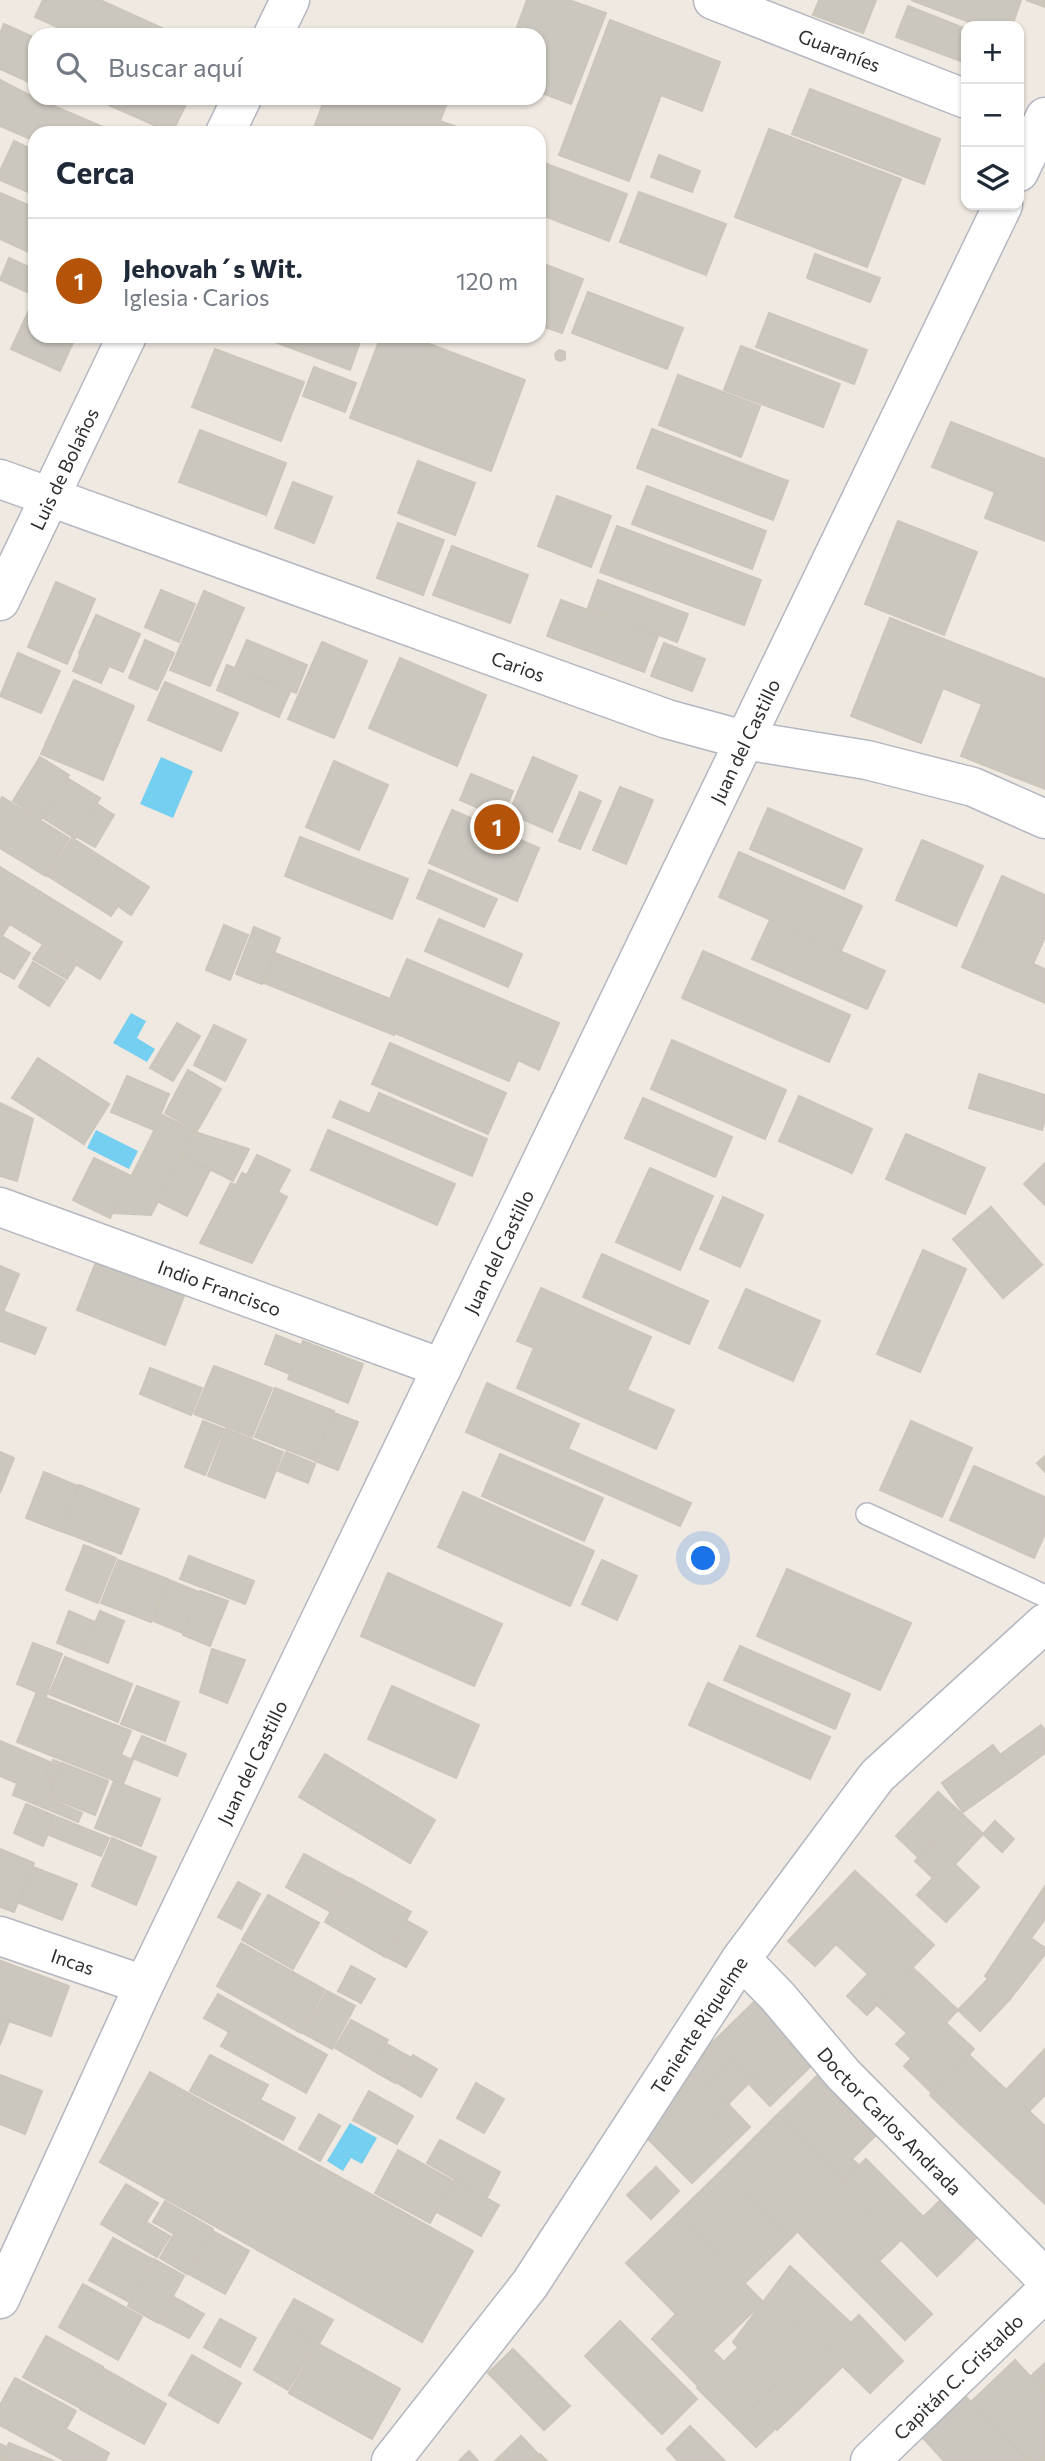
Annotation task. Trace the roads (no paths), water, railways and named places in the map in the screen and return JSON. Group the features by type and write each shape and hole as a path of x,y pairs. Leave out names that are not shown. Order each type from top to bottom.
{"street":[{"path":"276,28 290,0"},
{"name":"Guaraníes","path":"713,0 961,97"},
{"path":"228,126 239,105"},
{"path":"1024,159 1037,124"},
{"name":"Juan del Castillo","path":"0,2299 144,1985 1001,210"},
{"name":"Luis de Bolaños","path":"0,601 124,343"},
{"name":"Carios","path":"0,479 667,719 744,740 867,760 973,787 1045,820"},
{"name":"Indio Francisco","path":"0,1207 442,1368"},
{"name":"Teniente Riquelme","path":"391,2461 530,2284 741,1959 877,1776 1045,1623"},
{"name":"Incas","path":"0,1936 144,1985"},
{"name":"Doctor Carlos Andrada","path":"741,1959 778,1997 843,2074 1045,2278"},
{"name":"Capitán C. Cristaldo","path":"870,2461 1045,2292"}],"lane":[{"path":"867,1514 1045,1596"}],"water":[{"path":"161,757 193,771 173,818 140,804"},
{"path":"131,1013 146,1021 137,1038 155,1049 147,1062 113,1043"},
{"path":"96,1130 138,1151 129,1169 87,1148"},
{"path":"350,2123 377,2138 362,2164 351,2158 343,2171 327,2161"}],"place":[{"name":"Jehovah´s Wit.","path":"497,827"}]}
